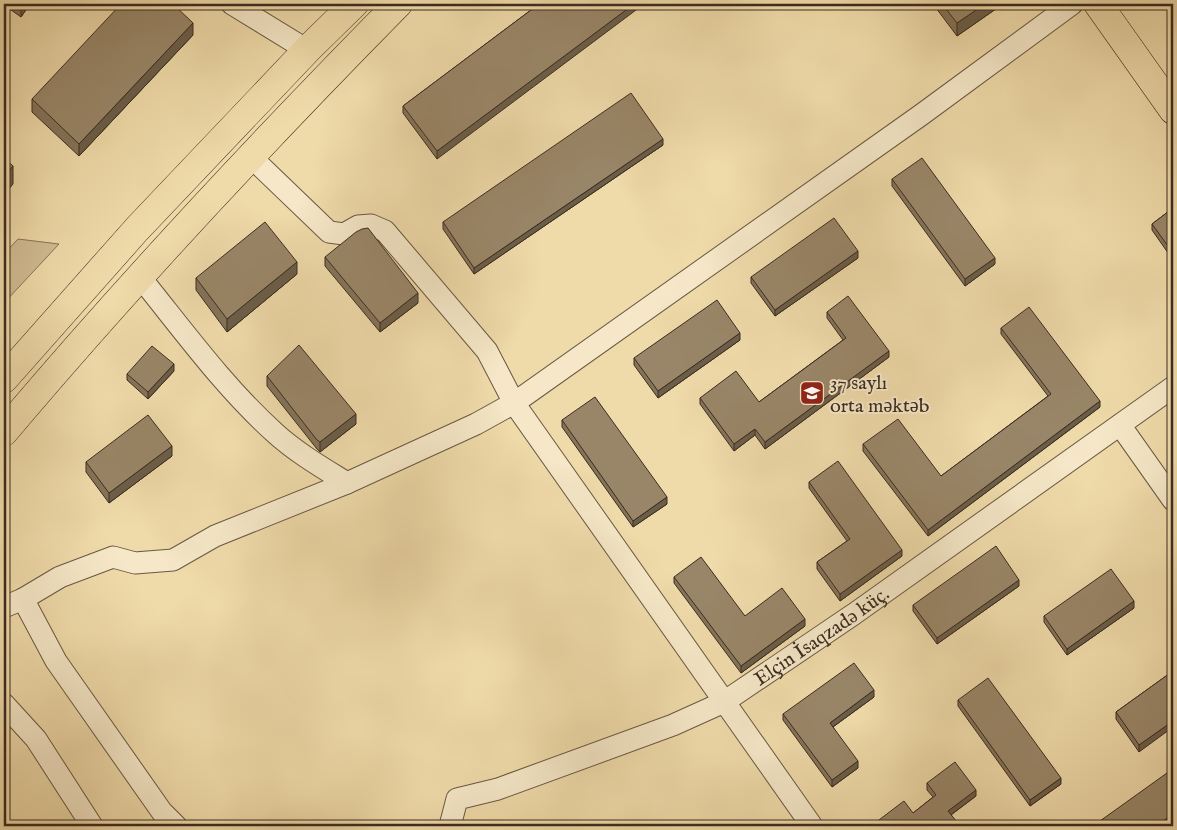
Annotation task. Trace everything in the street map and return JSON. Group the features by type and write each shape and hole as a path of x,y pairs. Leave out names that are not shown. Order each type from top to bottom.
{"main road":[{"path":"4,379 131,235 307,50 354,4"},
{"path":"4,432 140,277 250,157 398,4"},
{"path":"1098,4 1173,110"},
{"path":"1117,4 1173,82"}],"street":[{"path":"232,4 307,50"},
{"path":"4,607 23,599 60,577 113,557 135,563 173,560 215,536 347,483 476,424 514,403 913,120 1072,4"},
{"path":"250,157 329,232 344,234 358,226 371,225 384,231 487,351 514,403 812,826"},
{"path":"140,277 223,380 276,434 306,457 347,483"},
{"name":"Elçin İsaqzadə küç.","path":"450,826 457,798 498,788 673,725 724,702 854,614 1173,387"},
{"path":"1120,425 1173,500"},
{"path":"23,599 56,661 162,812 176,826"},
{"path":"4,704 36,739 92,826"}],"shaded area":[{"path":"18,239 59,244 4,303 4,254"}],"building":[{"path":"11,4 26,4 21,10"},
{"path":"121,4 173,4 193,23 79,144 32,99"},
{"path":"539,4 634,4 437,151 403,106"},
{"path":"942,4 985,4 957,23"},
{"path":"631,93 663,139 474,268 443,222"},
{"path":"4,158 13,166 4,178"},
{"path":"922,158 995,258 965,279 892,179"},
{"path":"1173,208 1173,253 1152,224"},
{"path":"834,218 858,251 775,310 751,277"},
{"path":"265,222 297,262 227,319 196,278"},
{"path":"368,228 418,293 380,323 325,257 356,232"},
{"path":"848,296 889,351 765,442 755,429 734,444 700,398 736,371 759,402 846,338 827,312"},
{"path":"717,300 740,333 658,391 634,358"},
{"path":"1029,307 1100,401 928,530 863,444 898,419 941,476 1051,394 1001,328"},
{"path":"299,345 356,414 320,442 267,376"},
{"path":"152,346 174,364 148,392 127,374"},
{"path":"595,397 667,497 633,521 562,420"},
{"path":"148,415 172,446 109,493 86,462"},
{"path":"838,461 902,550 840,594 817,562 850,539 809,482"},
{"path":"996,546 1019,580 937,638 913,605"},
{"path":"701,557 745,616 782,588 805,619 741,666 674,577"},
{"path":"1111,569 1134,601 1067,649 1044,616"},
{"path":"854,663 874,690 830,723 858,761 832,780 783,714"},
{"path":"1173,671 1173,721 1139,745 1116,712"},
{"path":"988,678 1061,778 1030,800 958,700"},
{"path":"955,762 976,790 948,811 957,822 951,826 871,826 904,801 913,813 936,795 927,783"},
{"path":"1167,773 1173,783 1173,814 1156,826 1093,826"}],"place":[{"name":"37 saylı orta məktəb","path":"812,393"}]}
